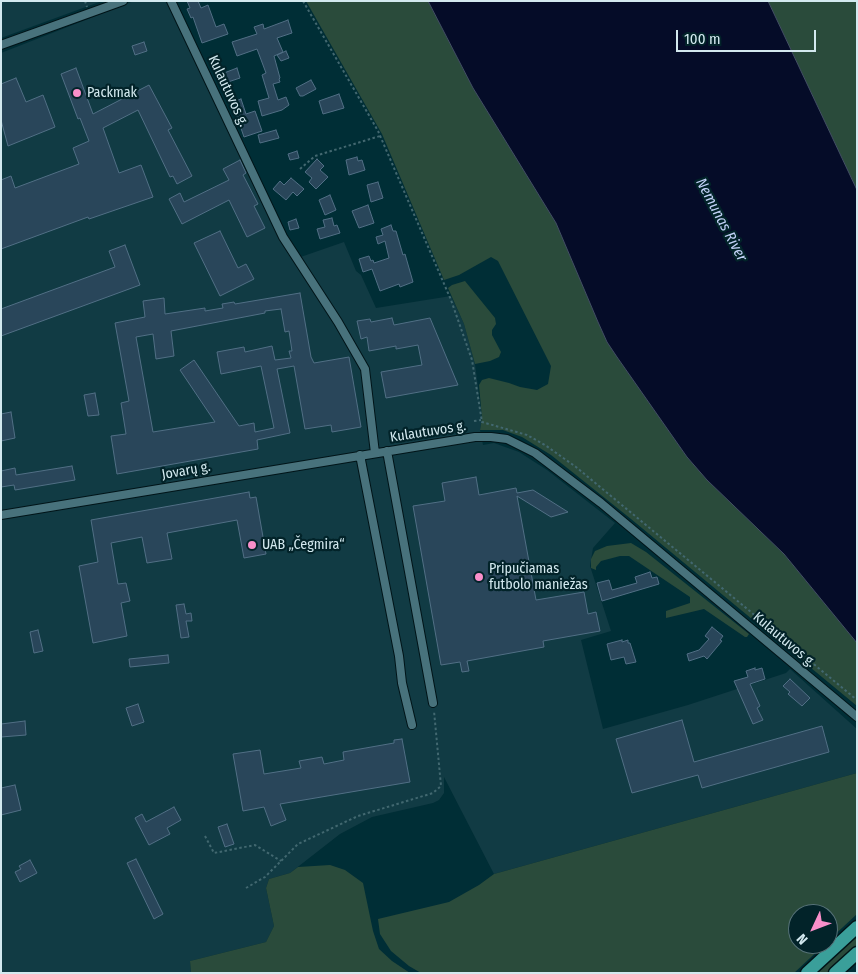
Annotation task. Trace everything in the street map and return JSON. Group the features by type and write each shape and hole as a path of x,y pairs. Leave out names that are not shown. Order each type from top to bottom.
{"highway":[{"path":"807,973 857,927"},
{"path":"835,973 857,954"}],"street":[{"path":"1,45 123,1"},
{"name":"Kulautuvos g.","path":"171,1 283,237 338,322 365,369 375,452 484,436 507,439 525,447 601,503 857,718"},
{"path":"387,451 433,703"},
{"name":"Jovarų g.","path":"1,515 375,452"},
{"path":"360,455 399,656 402,683 412,725"}],"path":[{"path":"303,1 380,136 461,325 472,360 480,420 485,424 516,430 527,435 576,467 857,700"},
{"path":"300,169 314,156 380,136"},
{"path":"474,421 480,420"},
{"path":"246,888 265,877 298,844 358,816 433,793 441,786 433,703"},
{"path":"205,836 214,853 255,845 281,860"}],"shaded area":[{"path":"1,1 102,1 1,38"},
{"path":"134,1 165,1 169,5 292,260 344,242 356,271 361,275 376,308 451,296 464,324 475,364 482,418 480,430 483,445 494,443 519,452 547,470 615,523 593,548 590,566 611,631 581,640 603,729 688,705 786,673 790,669 857,729 857,773 494,874 444,777 444,793 439,800 372,817 340,834 290,873 269,879 266,888 274,926 266,942 190,961 191,973 1,973 1,53"}],"green space":[{"path":"306,1 428,1 473,88 556,223 607,342 617,357 687,457 707,480 784,554 857,643 857,706 551,455 522,437 503,430 480,430 482,418 479,385 482,380 489,378 537,390 548,384 551,366 498,261 491,257 459,275 444,280 382,134"},
{"path":"768,1 857,1 857,190"},
{"path":"465,281 495,318 496,324 492,330 492,335 501,352 499,357 490,361 475,364 464,324 448,288"},
{"path":"631,543 646,552 749,634 747,637 704,609 666,618 666,611 690,603 690,597 629,556 620,556 601,561 596,570 591,568 591,559 595,551 607,546"},
{"path":"857,773 857,914 838,932 838,904 788,904 788,954 814,954 794,973 421,973 391,951 380,934 378,919 449,902 494,874"},
{"path":"330,865 345,870 363,883 373,931 379,949 392,961 410,973 191,973 190,961 266,942 274,926 266,888 269,879 290,873 298,867"},
{"path":"857,934 857,945 827,973 816,973 838,954"}],"water":[{"name":"Nemunas River","path":"428,1 768,1 857,190 857,643 784,554 707,480 687,457 617,357 607,342 556,223 473,88"}],"building":[{"path":"187,1 198,1 201,8 208,5 216,27 224,24 228,34 202,43 193,17 191,18 187,9 190,8"},
{"path":"288,20 292,33 277,38 283,52 274,56 280,82 273,84 278,100 286,97 289,105 282,110 262,116 258,101 269,98 262,75 266,73 257,49 237,56 232,42 257,34 254,27 263,24 264,29"},
{"path":"144,42 147,51 135,55 132,46"},
{"path":"286,51 289,58 281,61 277,55"},
{"path":"76,68 93,114 149,85 172,128 168,130 192,176 177,184 173,176 170,177 138,110 103,128 119,173 141,165 153,197 89,219 88,217 1,249 1,180 11,176 15,188 79,164 73,148 89,141 80,118 78,119 61,74"},
{"path":"237,68 240,78 222,84 219,75"},
{"path":"16,78 26,102 43,95 55,127 8,146 1,120 1,84"},
{"path":"311,80 316,89 300,96 296,88"},
{"path":"339,94 344,108 323,114 319,101"},
{"path":"241,99 246,114 255,111 262,131 244,137 232,102"},
{"path":"276,130 279,138 260,143 258,135"},
{"path":"297,151 299,158 290,160 288,154"},
{"path":"357,157 358,161 362,160 365,170 349,175 346,160"},
{"path":"317,159 324,166 320,170 328,177 316,189 309,182 312,178 305,172"},
{"path":"240,160 246,173 243,175 258,204 254,206 265,228 247,237 229,200 182,224 169,199 180,193 184,202 229,180 223,169"},
{"path":"291,178 304,189 297,196 293,192 286,200 273,189 280,181 284,185"},
{"path":"378,182 383,198 371,202 367,185"},
{"path":"330,195 336,210 325,215 319,200"},
{"path":"368,205 374,223 359,228 352,211"},
{"path":"332,218 334,226 337,225 340,233 320,239 317,229 325,227 323,220"},
{"path":"296,219 299,228 290,230 288,222"},
{"path":"391,225 393,231 396,231 403,255 405,254 413,282 400,287 399,284 380,291 372,269 363,272 359,259 369,256 374,263 389,258 385,241 378,244 376,237 383,235 381,229"},
{"path":"220,231 238,268 246,264 254,279 220,296 194,243"},
{"path":"125,245 140,285 1,336 1,309 115,267 109,251"},
{"path":"300,293 311,357 314,363 349,357 361,427 332,432 331,425 305,429 294,366 277,369 290,433 257,440 258,449 117,474 111,436 126,434 121,403 129,401 115,323 145,317 143,301 164,298 165,314 205,308 205,311 223,308 222,304 234,302 235,304","holes":["281,309 285,332 289,331 292,351 289,351 291,358 275,360 272,346 245,352 244,347 217,352 221,374 261,366 274,428 255,432 254,423 239,426 194,360 180,370 215,422 153,432 136,337 153,334 156,359 174,356 171,331"]},
{"path":"392,318 394,325 430,318 458,385 386,398 381,372 422,365 418,345 396,349 396,346 369,351 367,337 361,339 357,321 370,319 371,322"},
{"path":"95,393 99,415 88,416 84,395"},
{"path":"11,412 15,438 1,441 1,414"},
{"path":"72,466 75,480 15,490 14,485 1,487 1,471 15,468 16,475"},
{"name":"Pripučiamas futbolo maniežas","path":"476,477 479,495 516,488 517,493 533,490 568,512 551,517 517,496 536,600 584,592 588,614 596,612 600,631 543,641 544,647 467,661 469,671 462,672 460,662 441,665 413,506 445,501 442,483"},
{"path":"249,492 250,498 256,497 266,554 244,558 237,520 167,533 172,559 147,563 142,537 111,543 118,584 126,583 130,601 121,603 127,636 93,643 79,566 98,562 91,520"},
{"path":"650,572 652,578 657,577 659,584 602,601 597,583 609,580 612,590 637,583 635,577"},
{"path":"184,604 186,614 191,613 192,621 186,621 189,637 181,638 176,605"},
{"path":"712,627 723,636 720,640 722,641 707,659 704,656 689,661 687,654 699,650 709,639 705,636"},
{"path":"38,630 43,651 34,653 30,632"},
{"path":"622,640 622,642 628,640 628,643 630,643 636,662 626,664 624,657 611,660 607,644"},
{"path":"168,655 169,663 130,667 129,659"},
{"path":"755,668 755,670 762,668 765,679 750,684 760,706 757,708 763,720 753,724 734,681 748,677 746,671"},
{"path":"790,679 810,698 802,706 788,694 790,692 783,686"},
{"path":"138,704 144,722 132,726 126,708"},
{"path":"682,720 694,762 822,726 829,752 702,788 698,775 632,793 616,739"},
{"path":"25,721 26,735 1,737 1,724"},
{"path":"402,739 410,782 280,804 286,820 271,826 264,807 243,811 233,754 260,750 264,774 301,768 299,761 322,757 324,764 344,760 343,752 394,743 394,740"},
{"path":"15,785 21,810 1,815 1,788"},
{"path":"174,807 181,820 167,828 170,834 149,845 135,818 142,814 146,822"},
{"path":"227,824 234,844 225,847 218,827"},
{"path":"136,859 163,914 154,919 127,863"},
{"path":"30,860 37,873 20,882 15,872 21,869 19,866"}],"place":[{"name":"Packmak","path":"77,93"},
{"name":"UAB „Čegmira“","path":"252,545"},
{"name":"Pripučiamas futbolo maniežas","path":"479,577"}]}
